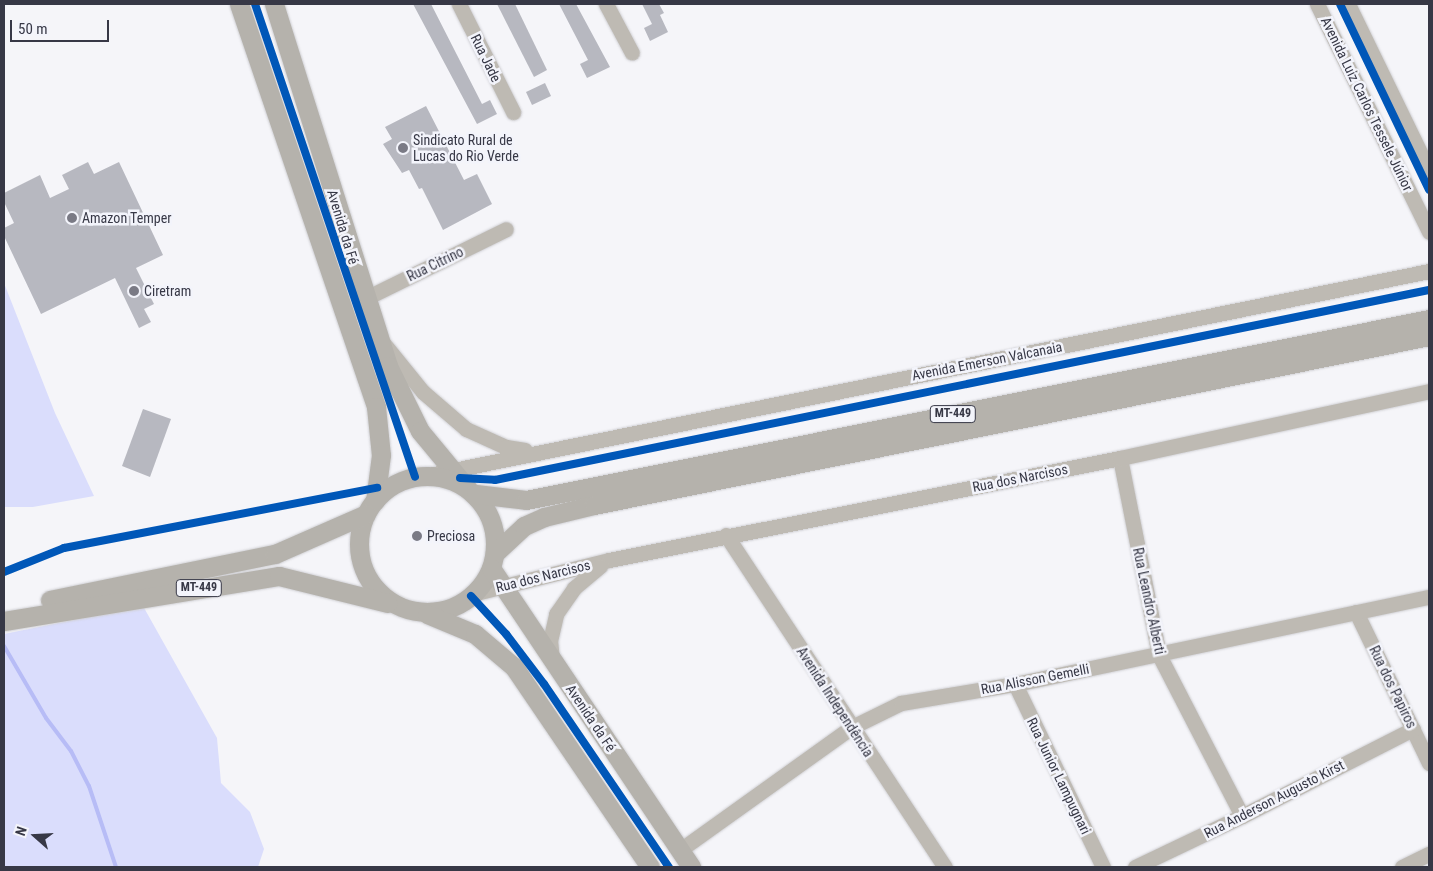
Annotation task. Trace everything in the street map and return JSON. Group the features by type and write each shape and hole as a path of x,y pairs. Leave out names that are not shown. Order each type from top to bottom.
{"main road":[{"name":"Avenida da Fé","path":"239,4 376,407 381,455 370,507"},
{"name":"Avenida da Fé","path":"274,4 364,298 388,366 420,431 472,491"},
{"path":"262,70 278,72 291,60"},
{"name":"MT-449","path":"4,609 275,554 370,507 396,484 429,475 450,479 472,491 526,500 1429,319"},
{"name":"MT-449","path":"4,621 279,576 423,613 442,612 460,605 476,593 493,561 524,526 544,517 594,505 1429,336"},
{"path":"472,491 491,520 493,561"},
{"name":"MT-449","path":"370,507 358,545 361,563 368,580 393,604"},
{"name":"Avenida da Fé","path":"493,561 502,586 691,867"},
{"path":"423,613 476,634 514,667 650,867"}],"street":[{"name":"Rua Jade","path":"459,4 513,112"},
{"path":"606,4 632,53"},
{"name":"Avenida Luiz Carlos Tessele Júnior","path":"1317,4 1429,232"},
{"name":"Avenida Luiz Carlos Tessele Júnior","path":"1348,4 1429,171"},
{"name":"Rua Citrino","path":"364,298 506,228"},
{"name":"Avenida Emerson Valcanaia","path":"429,475 1429,271"},
{"path":"376,334 423,392 466,429 506,447 544,451"},
{"name":"Rua dos Narcisos","path":"476,593 610,560 726,535 1120,458 1429,391"},
{"name":"Rua Leandro Alberti","path":"1120,458 1159,655 1242,816"},
{"name":"Avenida Independência","path":"726,535 946,867"},
{"name":"Rua dos Narcisos","path":"552,660 552,629 564,600 585,576 610,560"},
{"name":"Rua Alisson Gemelli","path":"680,850 852,727 906,702 1015,684 1159,655 1429,596"},
{"name":"Rua dos Papiros","path":"1356,612 1429,762"},
{"name":"Rua Junior Lampugnari","path":"1015,684 1103,867"},
{"name":"Rua Anderson Augusto Kirst","path":"1134,867 1242,816 1413,729"},
{"path":"1402,867 1429,854"}],"shaded area":[{"path":"4,283 55,413 94,496 33,507 4,507"},
{"path":"143,606 217,738 221,783 250,812 264,849 258,867 4,867 4,634"}],"building":[{"path":"413,4 431,4 482,104 490,100 497,114 477,124"},
{"path":"497,4 515,4 547,70 534,77"},
{"path":"559,4 576,4 610,67 587,78 580,64 588,60"},
{"path":"642,4 659,4 664,13 660,15 668,32 650,41 644,28 652,24"},
{"path":"545,83 551,96 532,105 526,92"},
{"path":"426,106 464,180 477,174 492,204 443,230 422,188 419,189 409,170 402,173 383,144 392,139 385,127"},
{"path":"88,162 94,174 119,162 163,255 136,268 154,304 144,309 151,322 139,328 115,278 41,314 4,236 4,228 14,223 4,202 4,193 40,175 50,198 69,189 62,175"},
{"path":"143,409 171,419 150,477 122,466"}],"waterway":[{"path":"4,646 46,718 71,751 89,786 116,867"}],"cycle path":[{"path":"255,4 415,477"},
{"path":"1340,4 1429,190"},
{"path":"460,478 495,480 1429,290"},
{"path":"4,572 64,548 377,488"},
{"path":"471,596 506,634 544,684 669,867"}],"place":[{"name":"Sindicato Rural de Lucas do Rio Verde","path":"403,148"},
{"name":"Amazon Temper","path":"72,218"},
{"name":"Ciretram","path":"134,291"},
{"name":"Preciosa","path":"417,536"}]}
